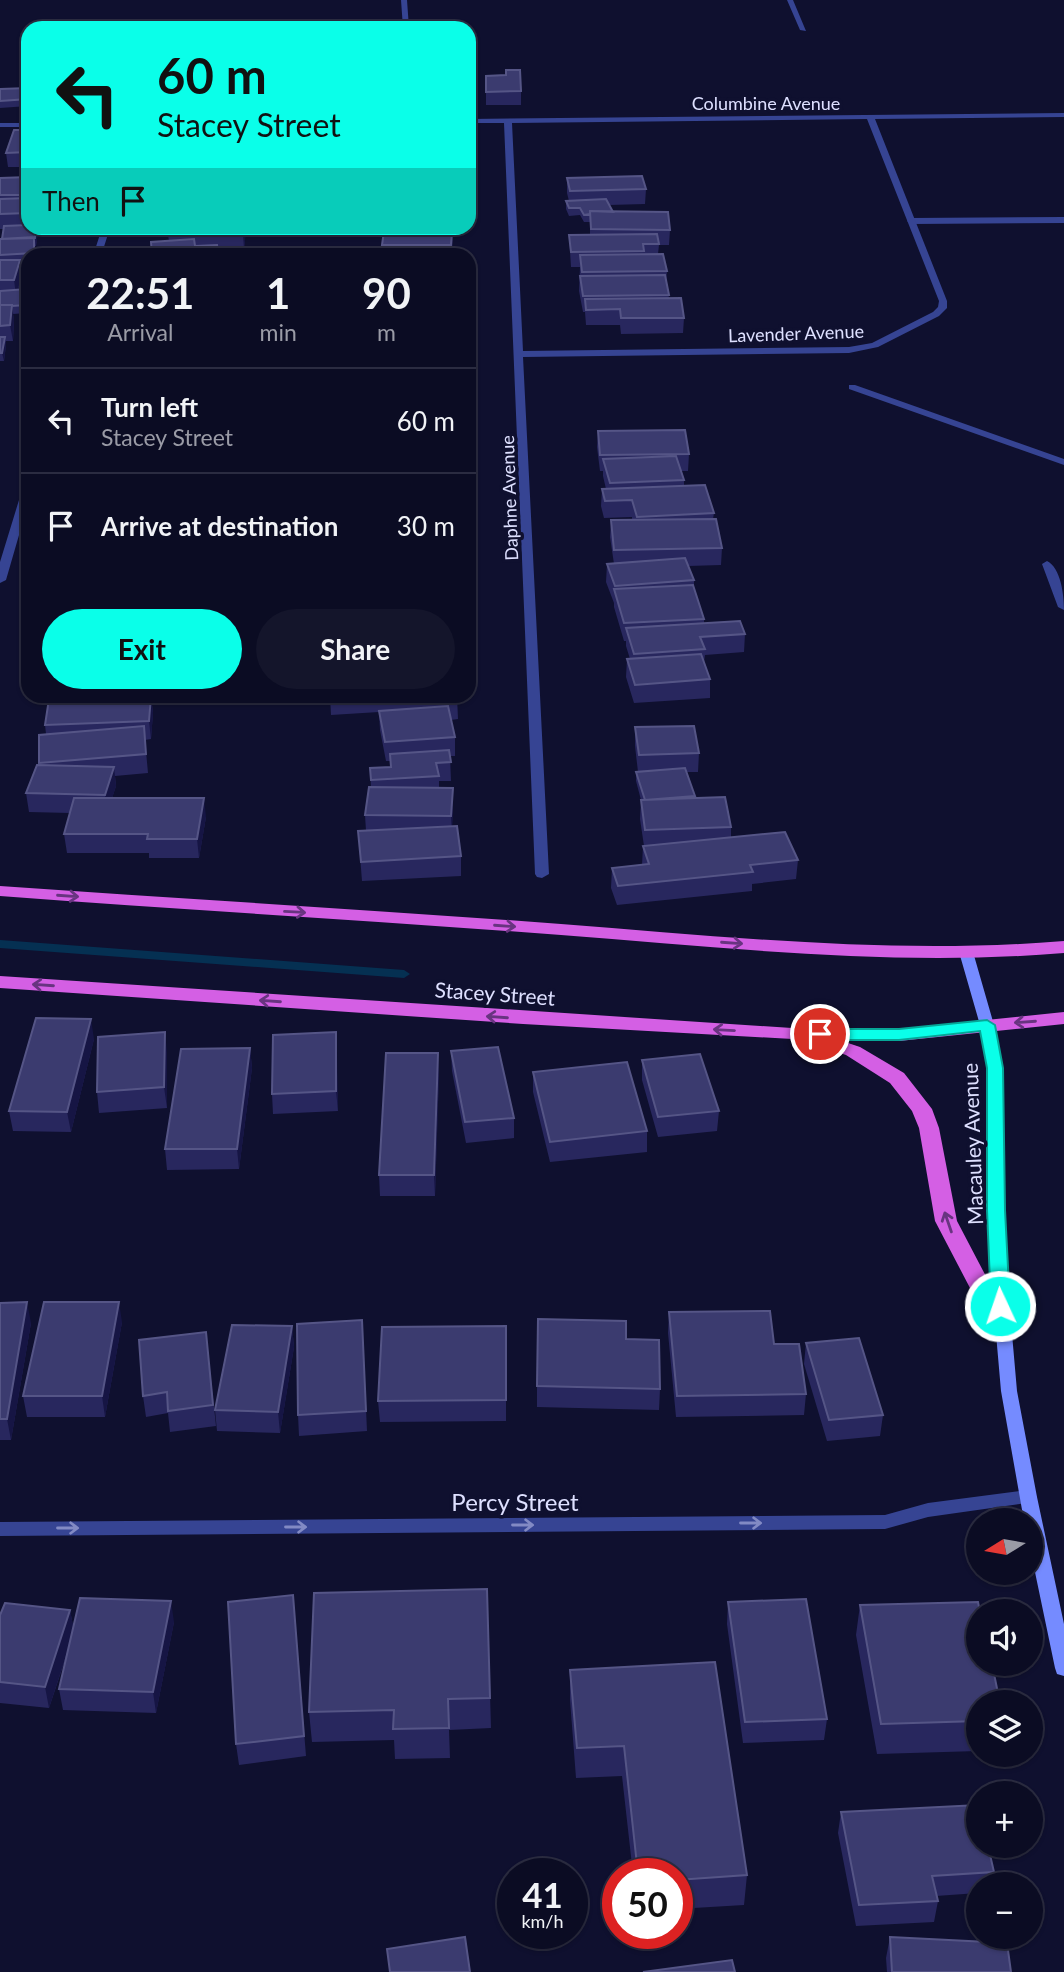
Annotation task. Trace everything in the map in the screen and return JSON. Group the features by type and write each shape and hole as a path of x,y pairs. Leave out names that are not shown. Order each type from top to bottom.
{"highway":[{"path":"0,891 437,920 851,953 966,952 1064,947"},
{"name":"Stacey Street","path":"0,982 792,1034 899,1035 1064,1018"},
{"path":"792,1034 853,1051 897,1078 911,1093 922,1109 929,1128 946,1221 1001,1326"}],"main road":[{"name":"Macauley Avenue","path":"966,952 987,1025 995,1068 996,1210 1001,1326 1009,1391 1064,1668"}],"street":[{"path":"404,0 406,21"},
{"path":"790,0 804,30"},
{"name":"Columbine Avenue","path":"476,121 1064,116"},
{"name":"Lavender Avenue","path":"520,354 835,351 875,345 926,320 942,308 943,300 870,117"},
{"name":"Daphne Avenue","path":"508,120 542,874"},
{"path":"0,125 21,125"},
{"path":"911,221 1064,220"},
{"path":"852,387 1064,461"},
{"path":"0,580 21,510"},
{"path":"1047,564 1064,607"},
{"name":"Percy Street","path":"0,1529 886,1522 928,1510 1028,1497"}],"building":[{"path":"506,70 520,70 521,91 486,92 486,76 506,75"},
{"path":"21,88 21,100 0,101 0,89"},
{"path":"14,130 21,130 21,152 6,153"},
{"path":"642,176 646,189 570,191 567,178"},
{"path":"21,177 21,195 0,195 0,178"},
{"path":"21,198 21,213 0,214 0,199"},
{"path":"606,199 613,212 590,211 590,214 584,215 580,208 569,208 566,201"},
{"path":"590,211 668,212 670,230 591,229"},
{"path":"21,225 21,235 35,235 35,238 2,239 4,226"},
{"path":"657,234 659,244 643,244 644,251 571,252 569,235"},
{"path":"383,235 452,235 451,245 382,245"},
{"path":"34,237 34,248 21,248 21,254 0,255 0,239"},
{"path":"194,239 195,246 217,245 217,248 151,248 151,242"},
{"path":"663,254 667,271 582,272 580,255"},
{"path":"0,260 20,260 14,280 0,280"},
{"path":"665,275 669,295 583,296 580,276"},
{"path":"21,289 21,305 0,305 0,291"},
{"path":"681,298 684,318 621,318 620,309 586,310 585,299"},
{"path":"0,305 12,305 10,325 0,326"},
{"path":"0,337 5,337 2,353 0,353"},
{"path":"685,430 689,454 600,455 598,431"},
{"path":"676,456 684,480 610,483 603,459"},
{"path":"705,485 714,513 637,517 632,500 605,501 602,489"},
{"path":"716,519 722,548 614,550 611,520"},
{"path":"685,558 694,580 615,586 607,564"},
{"path":"693,585 704,619 624,623 614,589"},
{"path":"740,621 745,634 700,637 705,649 634,654 626,628"},
{"path":"701,654 710,679 635,685 627,659"},
{"path":"48,703 150,703 149,721 45,725"},
{"path":"448,706 455,737 385,742 379,711"},
{"path":"144,726 146,754 39,763 39,735"},
{"path":"694,726 699,753 639,755 635,727"},
{"path":"449,750 451,762 436,763 439,776 371,780 370,768 391,767 390,754"},
{"path":"37,765 114,767 105,795 26,793"},
{"path":"685,768 695,796 645,800 636,772"},
{"path":"369,787 453,788 451,816 365,815"},
{"path":"725,797 731,827 645,830 641,800"},
{"path":"74,798 204,798 197,839 147,839 148,834 64,834"},
{"path":"457,826 461,856 361,862 358,831"},
{"path":"785,832 798,860 750,865 753,872 618,886 612,868 649,864 643,846"},
{"path":"36,1018 91,1019 67,1112 9,1111"},
{"path":"165,1032 164,1087 97,1092 98,1037"},
{"path":"336,1032 336,1091 272,1094 273,1035"},
{"path":"498,1047 514,1118 465,1122 451,1051"},
{"path":"250,1048 237,1149 165,1149 181,1049"},
{"path":"386,1053 438,1053 434,1175 379,1175"},
{"path":"700,1054 719,1111 658,1117 642,1060"},
{"path":"627,1062 647,1131 550,1142 533,1072"},
{"path":"27,1302 7,1419 0,1419 0,1303"},
{"path":"44,1302 119,1302 102,1396 23,1396"},
{"path":"770,1311 774,1344 799,1344 806,1394 677,1396 669,1312"},
{"path":"538,1319 626,1321 626,1339 659,1340 660,1389 537,1386"},
{"path":"362,1320 366,1411 298,1415 297,1324"},
{"path":"232,1325 292,1326 278,1412 215,1410"},
{"path":"506,1326 506,1400 378,1401 382,1327"},
{"path":"206,1332 213,1405 168,1411 167,1392 143,1396 139,1340"},
{"path":"859,1338 883,1415 829,1420 806,1343"},
{"path":"487,1589 490,1698 448,1699 449,1728 393,1729 394,1710 309,1712 314,1593"},
{"path":"293,1595 304,1736 236,1744 228,1602"},
{"path":"80,1598 171,1601 153,1692 59,1689"},
{"path":"806,1599 827,1719 745,1722 728,1602"},
{"path":"966,1602 966,1676 994,1676 997,1690 966,1690 966,1721 881,1724 860,1605"},
{"path":"5,1603 70,1610 45,1687 0,1682 0,1615"},
{"path":"715,1662 747,1875 693,1879 693,1858 636,1858 624,1746 577,1748 570,1670"},
{"path":"966,1806 966,1858 991,1858 994,1872 932,1876 938,1901 859,1905 841,1812"},
{"path":"465,1937 470,1972 390,1972 387,1949"},
{"path":"890,1937 966,1941 966,1949 1008,1949 1011,1972 892,1972"},
{"path":"732,1960 735,1972 643,1972"}],"waterway":[{"path":"0,944 404,974"}],"route":[{"path":"820,1034 899,1035 987,1025 995,1068 1000,1306"}]}
